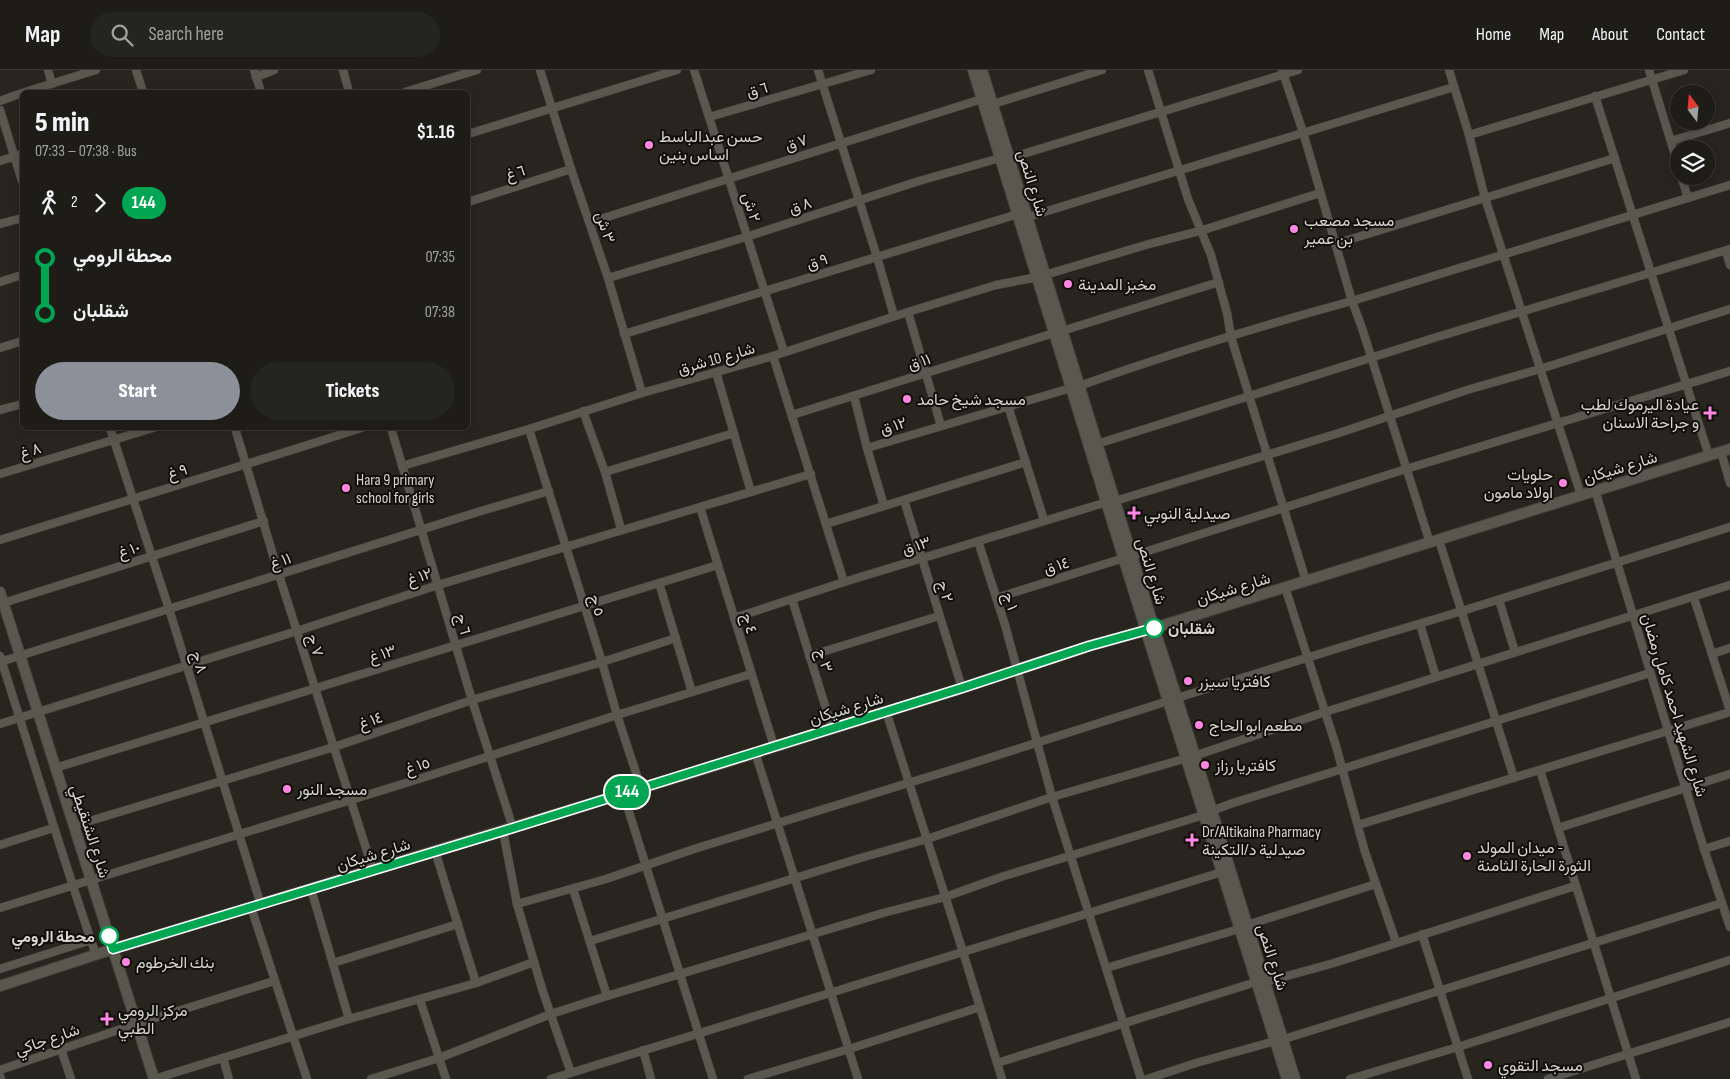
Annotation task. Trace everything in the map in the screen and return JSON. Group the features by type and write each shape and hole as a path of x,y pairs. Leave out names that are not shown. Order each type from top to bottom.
{"street":[{"path":"48,70 52,84"},
{"path":"33,90 96,70"},
{"path":"136,70 142,90"},
{"path":"260,90 255,73 274,70"},
{"path":"343,70 349,90"},
{"path":"413,90 476,70"},
{"name":"٣ ش","path":"540,70 571,169 591,222 642,393"},
{"path":"470,133 677,70"},
{"name":"٢ ش","path":"694,70 784,352"},
{"path":"818,70 894,316"},
{"name":"٦ ق","path":"709,117 871,70"},
{"name":"شارع النص","path":"973,70 1028,218 1058,332 1150,630 1260,982 1279,1040 1296,1079"},
{"name":"شارع النص","path":"982,70 993,104 1018,214 1042,276"},
{"path":"993,104 1102,70"},
{"path":"1148,70 1200,232 1211,255 1248,396 1285,508 1306,581"},
{"name":"٨ ق","path":"608,278 746,237 919,181 1161,112 1283,72 1298,70"},
{"path":"1449,70 1469,135 1485,198 1581,495"},
{"path":"1649,70 1671,140"},
{"path":"1469,135 1684,70"},
{"path":"1283,72 1303,132 1352,301 1406,469 1462,611 1514,778"},
{"path":"1028,218 1454,87"},
{"path":"0,101 20,94"},
{"path":"1596,96 1709,456"},
{"name":"٧ ق","path":"591,222 982,98"},
{"path":"0,110 18,155 20,168"},
{"path":"1674,140 1730,122"},
{"path":"0,161 18,155"},
{"path":"1335,244 1615,158"},
{"name":"٦ غ","path":"470,201 571,169"},
{"path":"1684,185 1688,198"},
{"name":"١٢ ق","path":"867,448 1075,387 1289,318 1352,301 1431,275 1730,185"},
{"name":"شارع 10 شرق","path":"402,466 530,429 642,393 772,356 996,285 1042,276 1149,244 1200,232 1320,193"},
{"name":"٩ ق","path":"624,334 1018,214"},
{"path":"0,224 20,219"},
{"path":"1097,444 1371,357 1728,250 1730,265"},
{"path":"0,282 20,276"},
{"name":"١١ ق","path":"792,416 1219,282"},
{"name":"١٣ ق","path":"734,618 978,540 1268,455 1467,390 1730,309"},
{"path":"908,312 940,426"},
{"path":"0,348 20,342"},
{"path":"772,356 844,582"},
{"name":"١٤ ق","path":"996,598 1406,469 1730,371"},
{"path":"716,372 751,492"},
{"name":"شارع النص","path":"1075,387 1097,444 1111,501"},
{"path":"854,396 884,506"},
{"path":"0,410 20,405"},
{"path":"1008,406 1044,520"},
{"path":"583,411 605,472 622,530"},
{"name":"٥ ج","path":"530,429 641,788"},
{"name":"٨ ج","path":"111,430 239,834 274,981 307,1079"},
{"name":"٨ غ","path":"0,474 146,430"},
{"name":"٧ ج","path":"236,430 279,575 373,870"},
{"name":"٩ غ","path":"0,540 355,430"},
{"name":"٦ ج","path":"392,430 490,755 508,830 517,904 542,992 552,1014 571,1073"},
{"path":"605,472 734,433"},
{"path":"1725,451 1730,483"},
{"name":"شارع شيكان","path":"0,986 113,949 508,830 886,712 1089,646 1150,630 1725,451"},
{"path":"826,524 1026,462"},
{"name":"١٢ غ","path":"0,724 438,585 811,474"},
{"name":"شارع الشهيد احمد كامل رمضان","path":"1595,490 1704,849 1730,927"},
{"name":"١١ غ","path":"1,660 548,491"},
{"name":"٢ ج","path":"904,500 962,688"},
{"name":"٤ ج","path":"700,507 774,746"},
{"name":"١٠ غ","path":"1,596 151,556 264,521"},
{"path":"517,904 573,889 1172,699 1499,600 1730,527"},
{"name":"١ ج","path":"978,540 1052,797 1141,1079"},
{"name":"١٣ غ","path":"55,768 718,565"},
{"path":"659,583 692,692"},
{"path":"590,940 927,839 1052,797 1191,757 1325,712 1730,586"},
{"path":"1285,587 1325,712 1376,884 1396,942"},
{"name":"شارع الشنقيطي","path":"1,596 154,1079"},
{"path":"1358,825 1730,712 1694,598"},
{"name":"٣ ج","path":"792,600 832,728"},
{"path":"1499,600 1515,652"},
{"path":"809,656 939,616"},
{"path":"1420,624 1436,677"},
{"name":"١٤ غ","path":"73,826 334,747 472,700 676,638"},
{"path":"1712,654 1730,648"},
{"path":"1,660 72,886 96,955"},
{"path":"371,1079 383,1077 439,1058 552,1014 608,996 812,934 945,897 1001,877 1208,813 1233,803 1650,673"},
{"name":"١٥ غ","path":"0,908 351,800 617,714 751,674"},
{"path":"886,712 1002,1079"},
{"path":"755,752 858,1079"},
{"path":"1540,770 1636,1079"},
{"path":"1558,828 1730,774"},
{"path":"623,794 713,1079"},
{"name":"شارع النص","path":"1208,813 1222,872 1243,927"},
{"path":"0,845 54,828"},
{"path":"1704,849 1730,842"},
{"path":"434,851 476,983"},
{"path":"551,1079 698,1032 1222,872"},
{"path":"1106,968 1243,927 1376,884"},
{"path":"997,1063 1260,982 1334,962 1576,886"},
{"path":"312,889 349,1019"},
{"path":"573,889 608,996"},
{"path":"1147,1079 1722,903"},
{"path":"333,963 458,924"},
{"path":"1422,934 1468,1079"},
{"path":"0,969 91,940"},
{"path":"1350,1079 1730,960"},
{"path":"154,1079 349,1019 476,983 534,962"},
{"name":"شارع جاكي","path":"0,1070 136,1024 274,981"},
{"path":"420,1000 446,1079"},
{"path":"748,1079 849,1050 980,1007"},
{"path":"1548,1079 1730,1022"},
{"name":"شارع النص","path":"1279,1040 1287,1079"},
{"path":"61,1049 70,1079"},
{"path":"643,1050 651,1079"},
{"path":"223,1058 229,1079"}],"bus line":[{"name":"144","path":"109,936 113,949 513,828 962,688 1089,646 1154,628"}],"place":[{"name":"حسن عبدالباسط اساس بنين","path":"649,145"},
{"name":"مسجد مصعب بن عمير","path":"1294,229"},
{"name":"مخبز المدينة","path":"1068,284"},
{"name":"مسجد شيخ حامد","path":"907,399"},
{"name":"عيادة اليرموك لطب و جراحة الاسنان","path":"1710,413"},
{"name":"حلويات اولاد مامون","path":"1563,483"},
{"name":"Hara 9 primary school for girls","path":"346,488"},
{"name":"صيدلية النوبي","path":"1134,513"},
{"name":"شقلبان","path":"1154,628"},
{"name":"كافتريا سيزر","path":"1188,681"},
{"name":"مطعم ابو الحاج","path":"1199,725"},
{"name":"كافتريا رزاز","path":"1205,765"},
{"name":"مسجد النور","path":"287,789"},
{"name":"Dr/Altikaina Pharmacy صيدلية د/التكينة","path":"1192,840"},
{"name":"ميدان المولد - الثورة الحارة الثامنة","path":"1467,856"},
{"name":"محطة الرومي","path":"109,936"},
{"name":"بنك الخرطوم","path":"126,962"},
{"name":"مركز الرومي الطبي","path":"107,1019"},
{"name":"مسجد التقوي","path":"1488,1065"}]}
